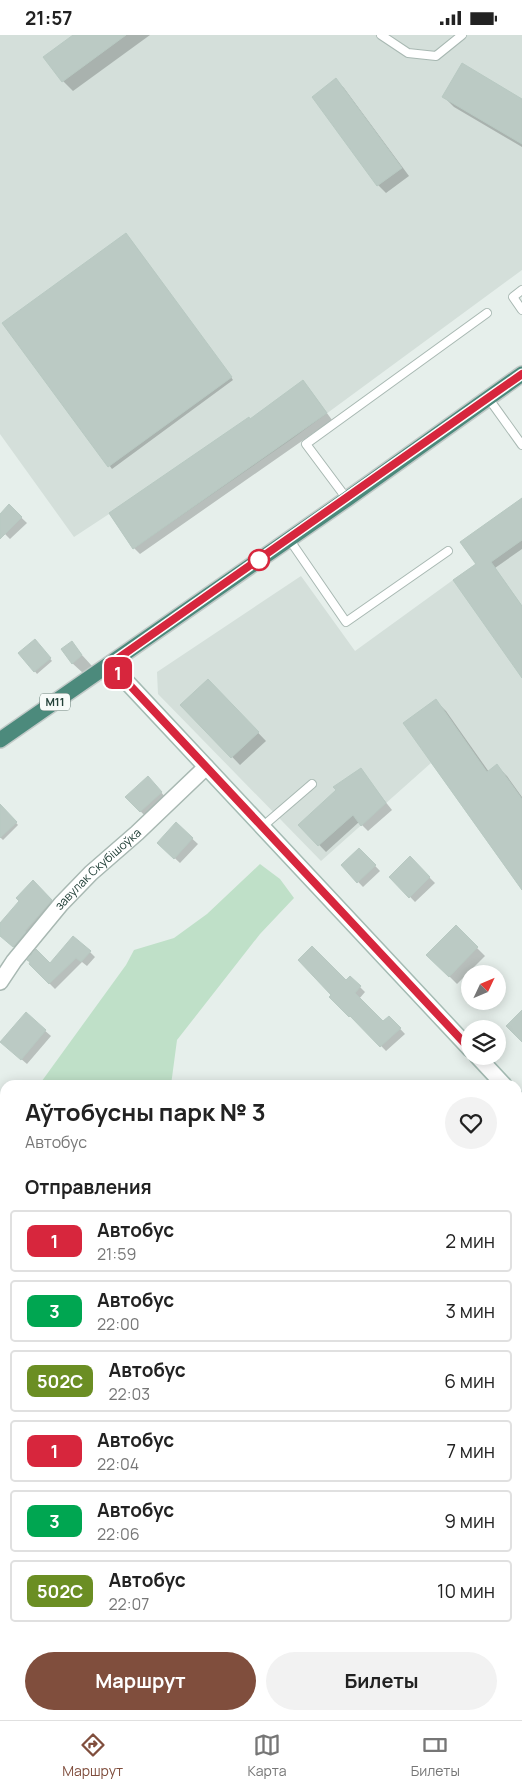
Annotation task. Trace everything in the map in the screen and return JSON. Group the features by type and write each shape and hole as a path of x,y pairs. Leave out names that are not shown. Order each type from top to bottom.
{"highway":[{"name":"М11","path":"0,740 347,499 522,374"}],"main road":[{"path":"110,664 461,1039"},
{"name":"завулак Скубішоўка","path":"0,982 14,961 55,911 85,879 137,833 206,767"},
{"path":"485,1065 499,1080"}],"lane":[{"path":"382,35 408,53 436,56 462,35"},
{"path":"522,290 513,297 522,310"},
{"path":"347,499 306,444 487,313"},
{"path":"489,399 522,445"},
{"path":"289,539 346,622 448,551"},
{"path":"262,827 312,784"}],"shaded area":[{"path":"0,35 522,35 522,270 292,439 133,549 109,514 74,537 0,434"},
{"path":"522,498 522,890 431,763 321,861 158,694 157,672 301,576 355,651 475,564 460,542"}],"green space":[{"path":"260,864 280,879 294,898 260,934 177,1040 172,1080 43,1080 126,965 134,950 174,938 207,914"}],"building":[{"path":"73,35 126,35 62,82 43,57"},
{"path":"462,63 522,99 522,144 442,97"},
{"path":"336,78 402,168 377,186 312,97"},
{"path":"126,233 232,377 108,467 2,323"},
{"path":"303,380 327,413 133,549 109,513 249,417 250,419"},
{"path":"522,498 522,540 491,562 522,606 522,678 453,580 476,564 460,542"},
{"path":"9,504 22,517 0,539 0,514"},
{"path":"35,639 51,658 34,672 18,653"},
{"path":"72,641 82,655 72,664 61,649"},
{"path":"208,679 259,732 231,758 180,705"},
{"path":"436,699 487,772 497,764 522,799 522,890 403,723"},
{"path":"361,768 386,803 361,826 353,815 318,846 298,825 336,790 333,787"},
{"path":"148,776 162,792 140,812 125,797"},
{"path":"0,804 17,822 0,838"},
{"path":"176,822 193,838 174,859 157,843"},
{"path":"359,848 376,865 357,883 341,865"},
{"path":"410,856 430,877 409,898 389,877"},
{"path":"33,880 52,900 13,947 0,936 0,923 19,901 16,898"},
{"path":"456,925 478,947 449,977 426,955"},
{"path":"73,936 91,951 81,962 76,958 49,984 27,960 36,949 50,963"},
{"path":"312,946 346,980 350,976 361,986 355,993 383,1021 389,1016 401,1028 380,1047 329,997 331,995 298,960"},
{"path":"522,1010 522,1042 506,1026"},
{"path":"26,1012 46,1030 21,1060 0,1042"}],"bus line":[{"name":"1","path":"461,1039 110,664 522,374"}]}
